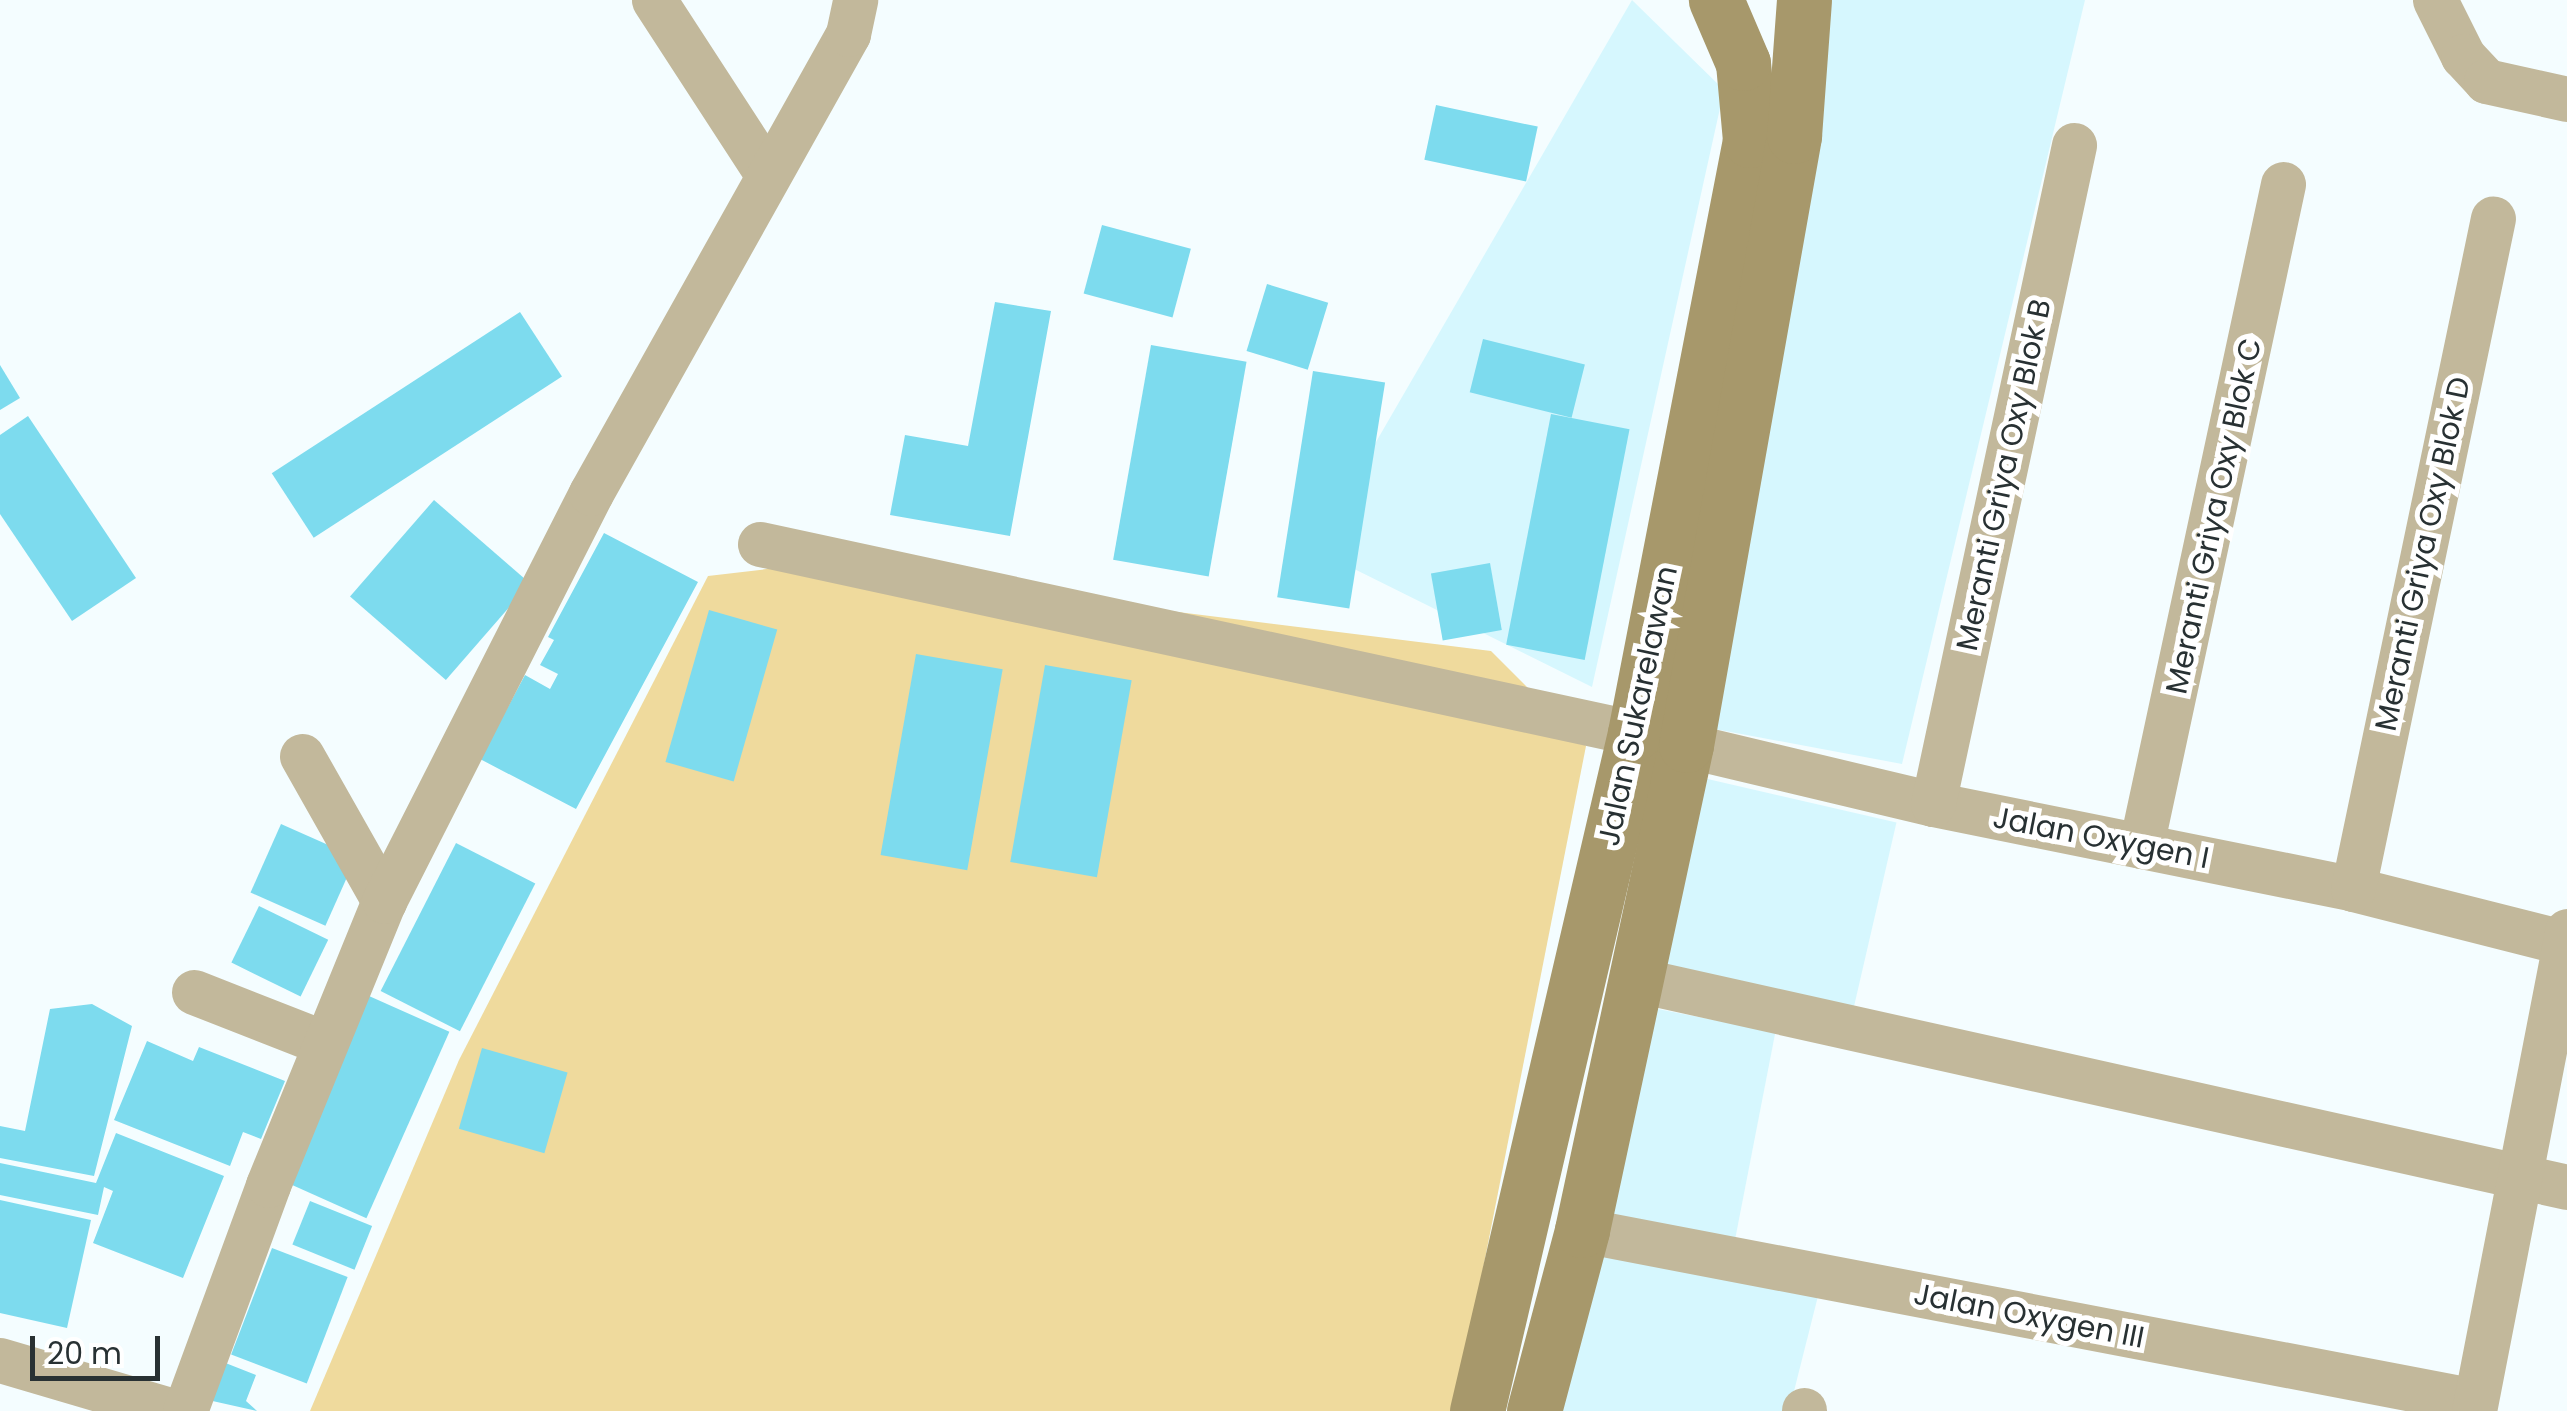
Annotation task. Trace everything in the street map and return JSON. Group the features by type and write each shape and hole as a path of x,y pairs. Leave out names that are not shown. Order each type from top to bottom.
{"main road":[{"name":"Jalan Sukarelawan","path":"1534,1411 1582,1230 1638,980 1661,739 1750,140 1744,63 1716,0"},
{"name":"Jalan Sukarelawan","path":"1477,1411 1661,739 1794,136 1804,0"}],"street":[{"path":"654,0 767,174"},
{"path":"186,1411 324,1043 384,901 591,493 848,34 855,0"},
{"path":"2435,0 2463,56 2486,81 2567,99"},
{"name":"Meranti Griya Oxy Blok B","path":"1933,804 2074,145"},
{"name":"Meranti Griya Oxy Blok C","path":"2141,846 2283,184"},
{"name":"Meranti Griya Oxy Blok D","path":"2353,890 2493,218"},
{"name":"Jalan Oxygen I","path":"760,544 1661,739 1933,804 2353,890 2566,939"},
{"path":"302,756 384,901"},
{"path":"2474,1406 2566,939"},
{"path":"1638,980 2567,1188"},
{"path":"194,992 324,1043"},
{"name":"Jalan Oxygen III","path":"1582,1230 2474,1406"},
{"path":"0,1360 173,1411"}],"shaded area":[{"path":"1632,0 1724,90 1592,687 1314,549"},
{"path":"1821,0 2085,0 1902,764 1704,727"},
{"path":"801,565 1491,651 1586,746 1455,1411 310,1411 459,1060 708,576"},
{"path":"1686,774 1896,823 1852,1014 1642,965"},
{"path":"1637,1005 1775,1032 1735,1242 1596,1215"},
{"path":"1584,1253 1818,1296 1789,1411 1556,1411"}],"building":[{"path":"1436,105 1538,127 1526,181 1424,160"},
{"path":"1102,225 1191,249 1172,317 1084,294"},
{"path":"1267,284 1328,303 1308,370 1247,351"},
{"path":"995,302 1051,311 1010,536 890,515 905,435 968,446"},
{"path":"520,312 562,377 314,538 272,473"},
{"path":"1483,339 1585,364 1572,418 1470,392"},
{"path":"1151,345 1247,362 1209,577 1113,560"},
{"path":"0,365 20,398 0,410"},
{"path":"1313,371 1385,382 1349,609 1277,597"},
{"path":"1551,414 1630,429 1585,660 1506,645"},
{"path":"28,416 136,578 72,621 0,514 0,435"},
{"path":"434,500 530,583 446,680 350,597"},
{"path":"604,533 698,582 576,809 480,759 525,675 550,689 558,674 540,665 554,640 548,637"},
{"path":"1490,563 1502,630 1443,640 1431,573"},
{"path":"709,610 777,630 734,781 665,762"},
{"path":"916,654 1003,669 967,870 881,855"},
{"path":"1045,665 1132,680 1097,877 1010,862"},
{"path":"281,824 356,857 325,926 250,893"},
{"path":"456,843 535,883 460,1031 381,991"},
{"path":"259,906 328,940 301,996 231,963"},
{"path":"369,996 449,1032 366,1218 286,1182"},
{"path":"92,1004 132,1026 94,1176 0,1158 0,1126 25,1131 50,1009"},
{"path":"147,1041 193,1061 199,1047 285,1081 261,1139 243,1132 230,1166 114,1120"},
{"path":"482,1048 568,1073 544,1153 459,1129"},
{"path":"116,1133 224,1176 183,1278 93,1243 113,1191 104,1187 98,1215 0,1195 0,1163 96,1183"},
{"path":"0,1200 91,1220 67,1328 0,1313"},
{"path":"310,1201 372,1226 355,1270 292,1245"},
{"path":"272,1248 348,1277 307,1383 231,1354"},
{"path":"223,1362 256,1375 246,1401 257,1411 208,1400"}]}
